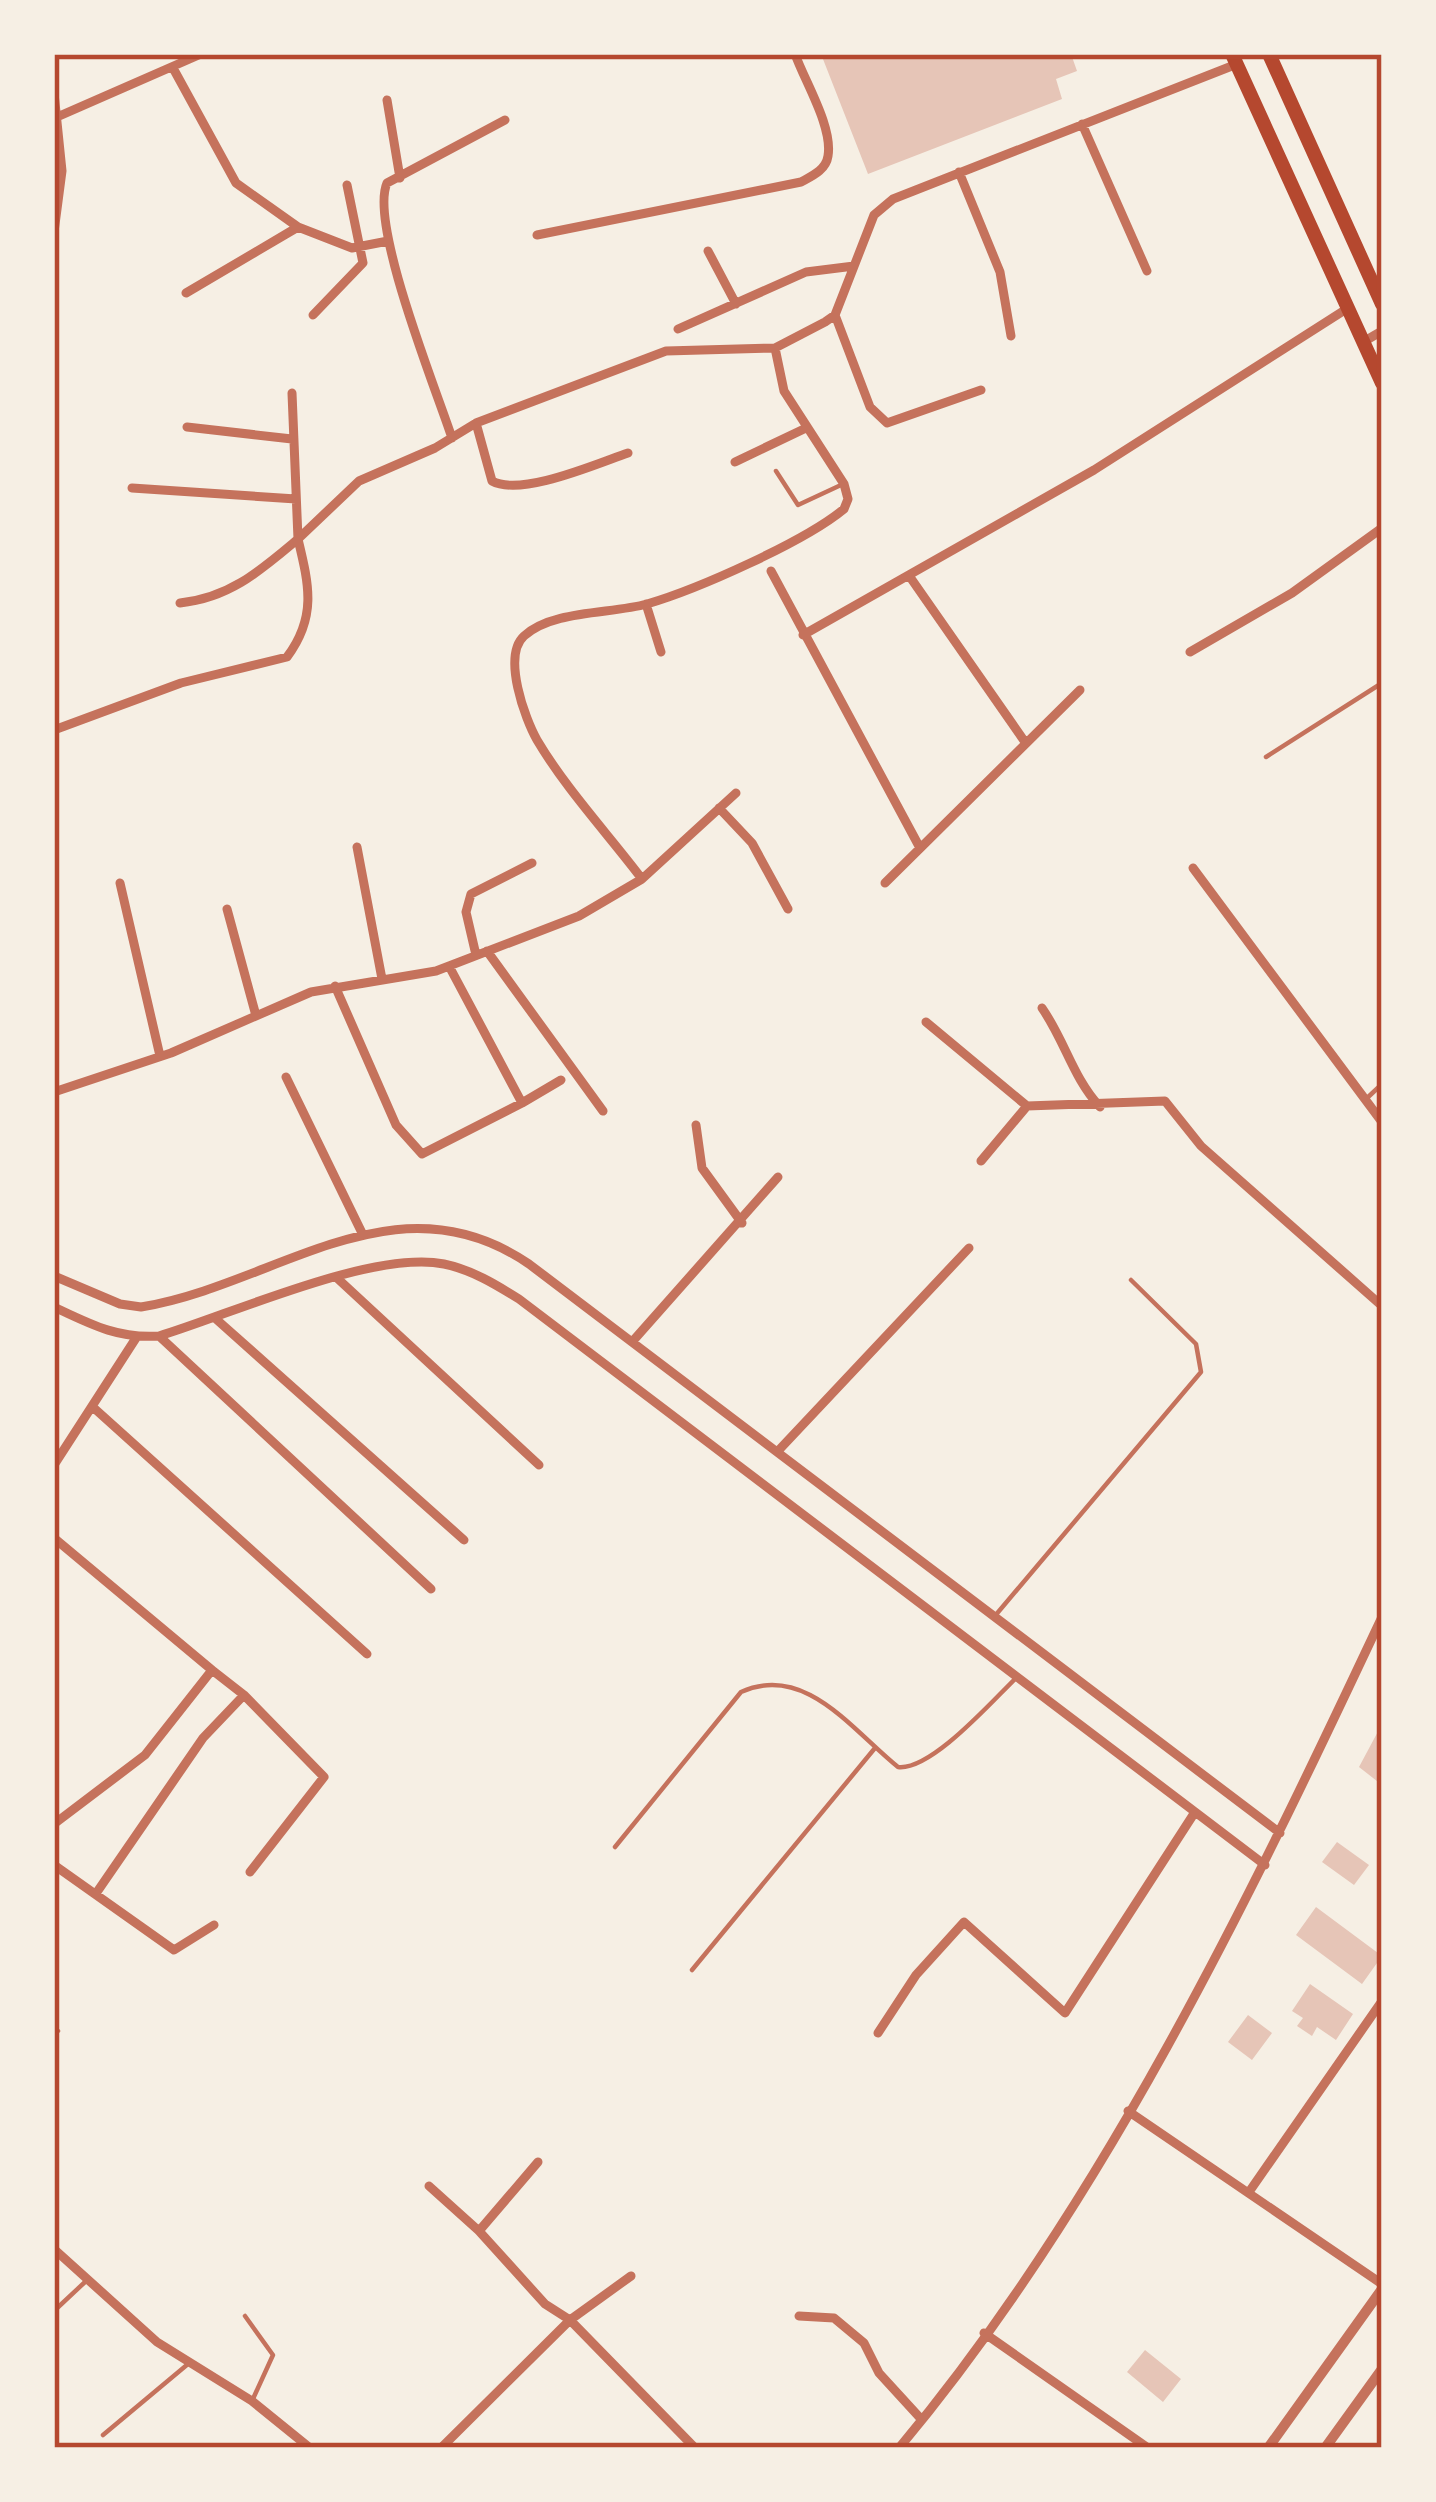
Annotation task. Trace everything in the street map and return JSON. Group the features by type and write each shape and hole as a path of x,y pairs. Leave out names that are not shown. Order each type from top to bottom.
{"main road":[{"path":"1268,54 1382,304"},
{"path":"1234,59 1382,383"}],"street":[{"path":"57,117 201,54"},
{"path":"537,235 801,182 822,170 828,157 826,134 795,54"},
{"path":"180,603 205,601 245,583 359,481 476,423 666,351 776,348 835,315 874,214 893,199 1234,59"},
{"path":"173,68 241,188 298,227 338,246 364,248 388,241"},
{"path":"54,93 58,172 54,232"},
{"path":"387,100 400,178"},
{"path":"452,438 388,241 382,196 388,183 505,120"},
{"path":"1082,124 1147,272"},
{"path":"959,172 1000,272 1011,336"},
{"path":"313,315 361,267 364,248 347,185"},
{"path":"185,293 298,227"},
{"path":"708,250 736,304"},
{"path":"678,329 806,272 854,266"},
{"path":"803,634 1094,470 1348,308"},
{"path":"835,315 870,407 887,423 981,390"},
{"path":"1363,343 1382,331"},
{"path":"642,879 536,738 516,666 516,648 524,636 547,624 646,604 699,585 833,518 848,499 844,484 804,429 784,391 776,348"},
{"path":"54,730 181,682 287,657 309,618 310,589 298,539 292,393"},
{"path":"476,423 492,481 502,486 628,453"},
{"path":"188,427 292,439"},
{"path":"735,462 804,429"},
{"path":"132,488 296,499"},
{"path":"1190,652 1292,593 1382,528"},
{"path":"771,571 920,848"},
{"path":"910,577 1025,742"},
{"path":"646,604 662,652"},
{"path":"885,883 1080,690"},
{"path":"54,1092 160,1057 256,1012 335,986 449,966 580,916 642,879 736,793"},
{"path":"719,808 752,843 788,908"},
{"path":"357,847 382,979"},
{"path":"532,863 470,894 466,911 482,953 603,1111"},
{"path":"1193,868 1362,1102 1382,1122"},
{"path":"120,883 160,1057"},
{"path":"227,909 256,1012"},
{"path":"449,966 522,1103"},
{"path":"335,986 396,1125 422,1154 562,1080"},
{"path":"1042,1009 1068,1046 1081,1087 1100,1108"},
{"path":"926,1022 1028,1106 1100,1108 1165,1101 1201,1146 1382,1306"},
{"path":"286,1077 363,1234"},
{"path":"981,1161 1028,1106"},
{"path":"696,1125 702,1168 742,1223"},
{"path":"632,1342 778,1177"},
{"path":"54,1276 102,1298 141,1306 363,1234 418,1227 480,1235 519,1257 1280,1833"},
{"path":"778,1451 969,1249"},
{"path":"54,1307 101,1330 136,1338 216,1319 337,1278 416,1262 482,1276 1265,1865"},
{"path":"337,1278 539,1465"},
{"path":"216,1319 464,1540"},
{"path":"159,1336 431,1589"},
{"path":"54,1465 95,1409 136,1338"},
{"path":"95,1409 367,1654"},
{"path":"54,1538 244,1695 324,1777 250,1872"},
{"path":"899,2448 984,2333 1128,2111 1265,1865 1382,1617"},
{"path":"54,1824 145,1755 212,1670"},
{"path":"97,1892 203,1738 244,1695"},
{"path":"878,2033 916,1975 964,1922 1065,2013 1195,1812"},
{"path":"54,1865 174,1950 214,1925"},
{"path":"1249,2192 1382,2001"},
{"path":"1128,2111 1382,2286 1268,2448"},
{"path":"478,2231 538,2162"},
{"path":"429,2186 545,2304 570,2320 694,2448"},
{"path":"54,2249 91,2276 157,2342 252,2401 310,2448"},
{"path":"441,2448 570,2320 631,2276"},
{"path":"799,2316 834,2318 849,2330 922,2420"},
{"path":"984,2333 1148,2448"},
{"path":"1325,2448 1382,2369"}],"lane":[{"path":"776,471 793,504 844,484"},
{"path":"1266,757 1382,683"},
{"path":"1362,1102 1382,1084"},
{"path":"994,1617 1201,1372 1196,1344 1131,1280"},
{"path":"615,1847 741,1692 754,1686 796,1685 898,1767 911,1768 1017,1677"},
{"path":"692,1970 875,1748"},
{"path":"54,2311 91,2276"},
{"path":"245,2316 272,2355 252,2401"},
{"path":"103,2435 188,2364"}],"building":[{"path":"821,54 1071,54 1077,71 1056,79 1062,99 868,174"},
{"path":"1382,1724 1382,1785 1359,1767"},
{"path":"1337,1842 1369,1865 1354,1885 1322,1862"},
{"path":"1316,1907 1382,1956 1362,1984 1296,1935"},
{"path":"1310,1984 1353,2014 1336,2040 1317,2027 1312,2036 1297,2026 1303,2018 1292,2011"},
{"path":"1248,2015 1272,2033 1252,2060 1228,2042"},
{"path":"1145,2350 1181,2379 1163,2402 1127,2372"}]}
